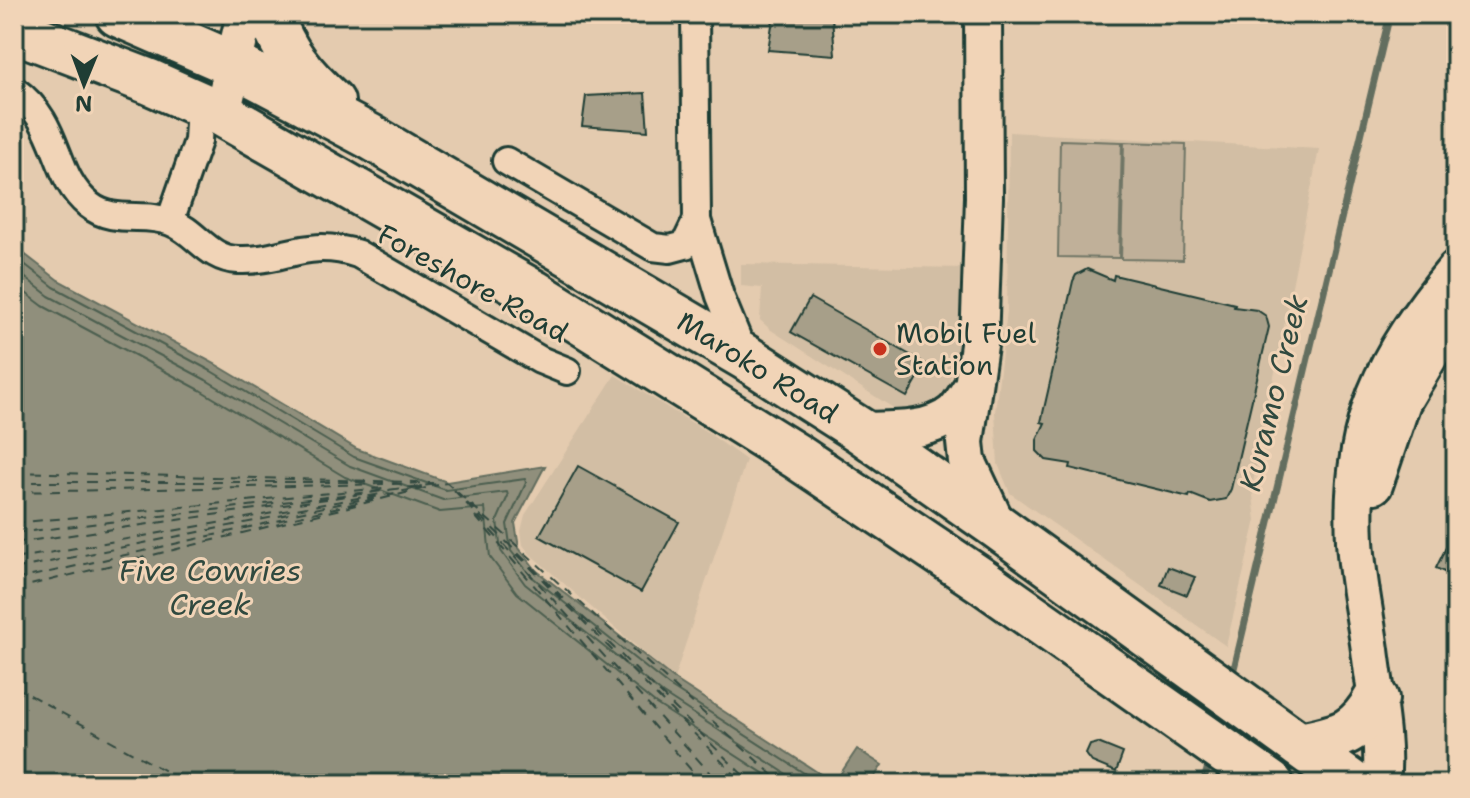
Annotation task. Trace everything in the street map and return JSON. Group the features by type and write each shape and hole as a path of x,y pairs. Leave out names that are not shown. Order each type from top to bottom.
{"highway":[{"name":"Maroko Road","path":"118,14 223,44 369,136 745,357 861,431 998,527 1353,784"},
{"path":"270,14 282,45 296,68 369,136"},
{"name":"Maroko Road","path":"14,30 150,82 207,120 533,292 808,464 1256,773"},
{"path":"1286,736 1330,740 1348,733 1365,718 1376,699"}],"street":[{"path":"14,90 28,100 41,116 76,192 90,206 112,217 170,221 207,120 223,44 245,14"},
{"path":"695,14 697,220 720,296 745,357"},
{"path":"983,14 984,212 979,345 965,442 967,461 998,527"},
{"path":"506,161 653,247 670,249 685,245 697,220"},
{"name":"Foreshore Road","path":"170,221 222,258 250,260 319,247 358,254 540,360 567,371"},
{"path":"1381,784 1376,699 1355,545 1357,464 1368,414 1389,362 1456,269"},
{"path":"1402,784 1370,544 1370,517 1380,462 1402,402 1456,311"},
{"path":"861,431 924,426 940,420 952,414 972,387"}],"shaded area":[{"path":"1009,132 1319,149 1252,488 1256,520 1226,646 1010,493 998,464 995,412 1007,311"},
{"path":"1060,140 1122,142 1119,258 1058,257"},
{"path":"1124,142 1186,144 1183,260 1121,259"},
{"name":"Mobil Fuel Station","path":"741,264 965,268 962,337 943,403 914,414 898,411 771,330 760,320 762,288 741,286"},
{"path":"615,375 746,460 674,679 523,545 521,531 525,515"}],"water":[{"name":"Five Cowries Creek","path":"14,246 58,280 215,364 357,449 447,482 545,466 515,523 519,548 537,571 674,679 831,781 837,779 857,749 882,765 870,784 14,784"}],"building":[{"path":"832,16 835,55 768,50 773,19"},
{"path":"645,93 648,131 582,126 586,96"},
{"path":"1087,269 1113,280 1114,275 1235,304 1234,307 1257,310 1266,316 1269,327 1231,489 1226,499 1210,502 1190,494 1189,497 1070,468 1071,464 1046,460 1037,451 1073,281 1076,275"},
{"path":"810,298 926,364 907,397 791,332"},
{"path":"578,466 679,522 641,592 539,536"},
{"path":"1456,527 1456,578 1436,568"},
{"path":"1168,567 1195,577 1187,595 1161,585"},
{"path":"1098,743 1123,753 1116,772 1092,762 1086,754 1090,745"}],"waterway":[{"name":"Kuramo Creek","path":"1232,677 1390,14"},
{"name":"Kuramo Creek","path":"1203,784 1210,759"}],"ferry route":[{"path":"14,472 417,482"},
{"path":"14,482 385,482"},
{"path":"14,492 433,483"},
{"path":"14,533 447,483 783,784"},
{"path":"14,589 438,485"},
{"path":"412,489 426,486"},
{"path":"14,523 383,488"},
{"path":"14,569 414,489"},
{"path":"14,543 390,490"},
{"path":"454,490 720,784"},
{"path":"14,559 386,493"},
{"path":"14,580 379,498"},
{"path":"467,503 752,784"},
{"path":"475,516 703,784"},
{"path":"517,554 744,784"},
{"path":"14,686 188,784"}],"place":[{"name":"Mobil Fuel Station","path":"880,349"}]}
